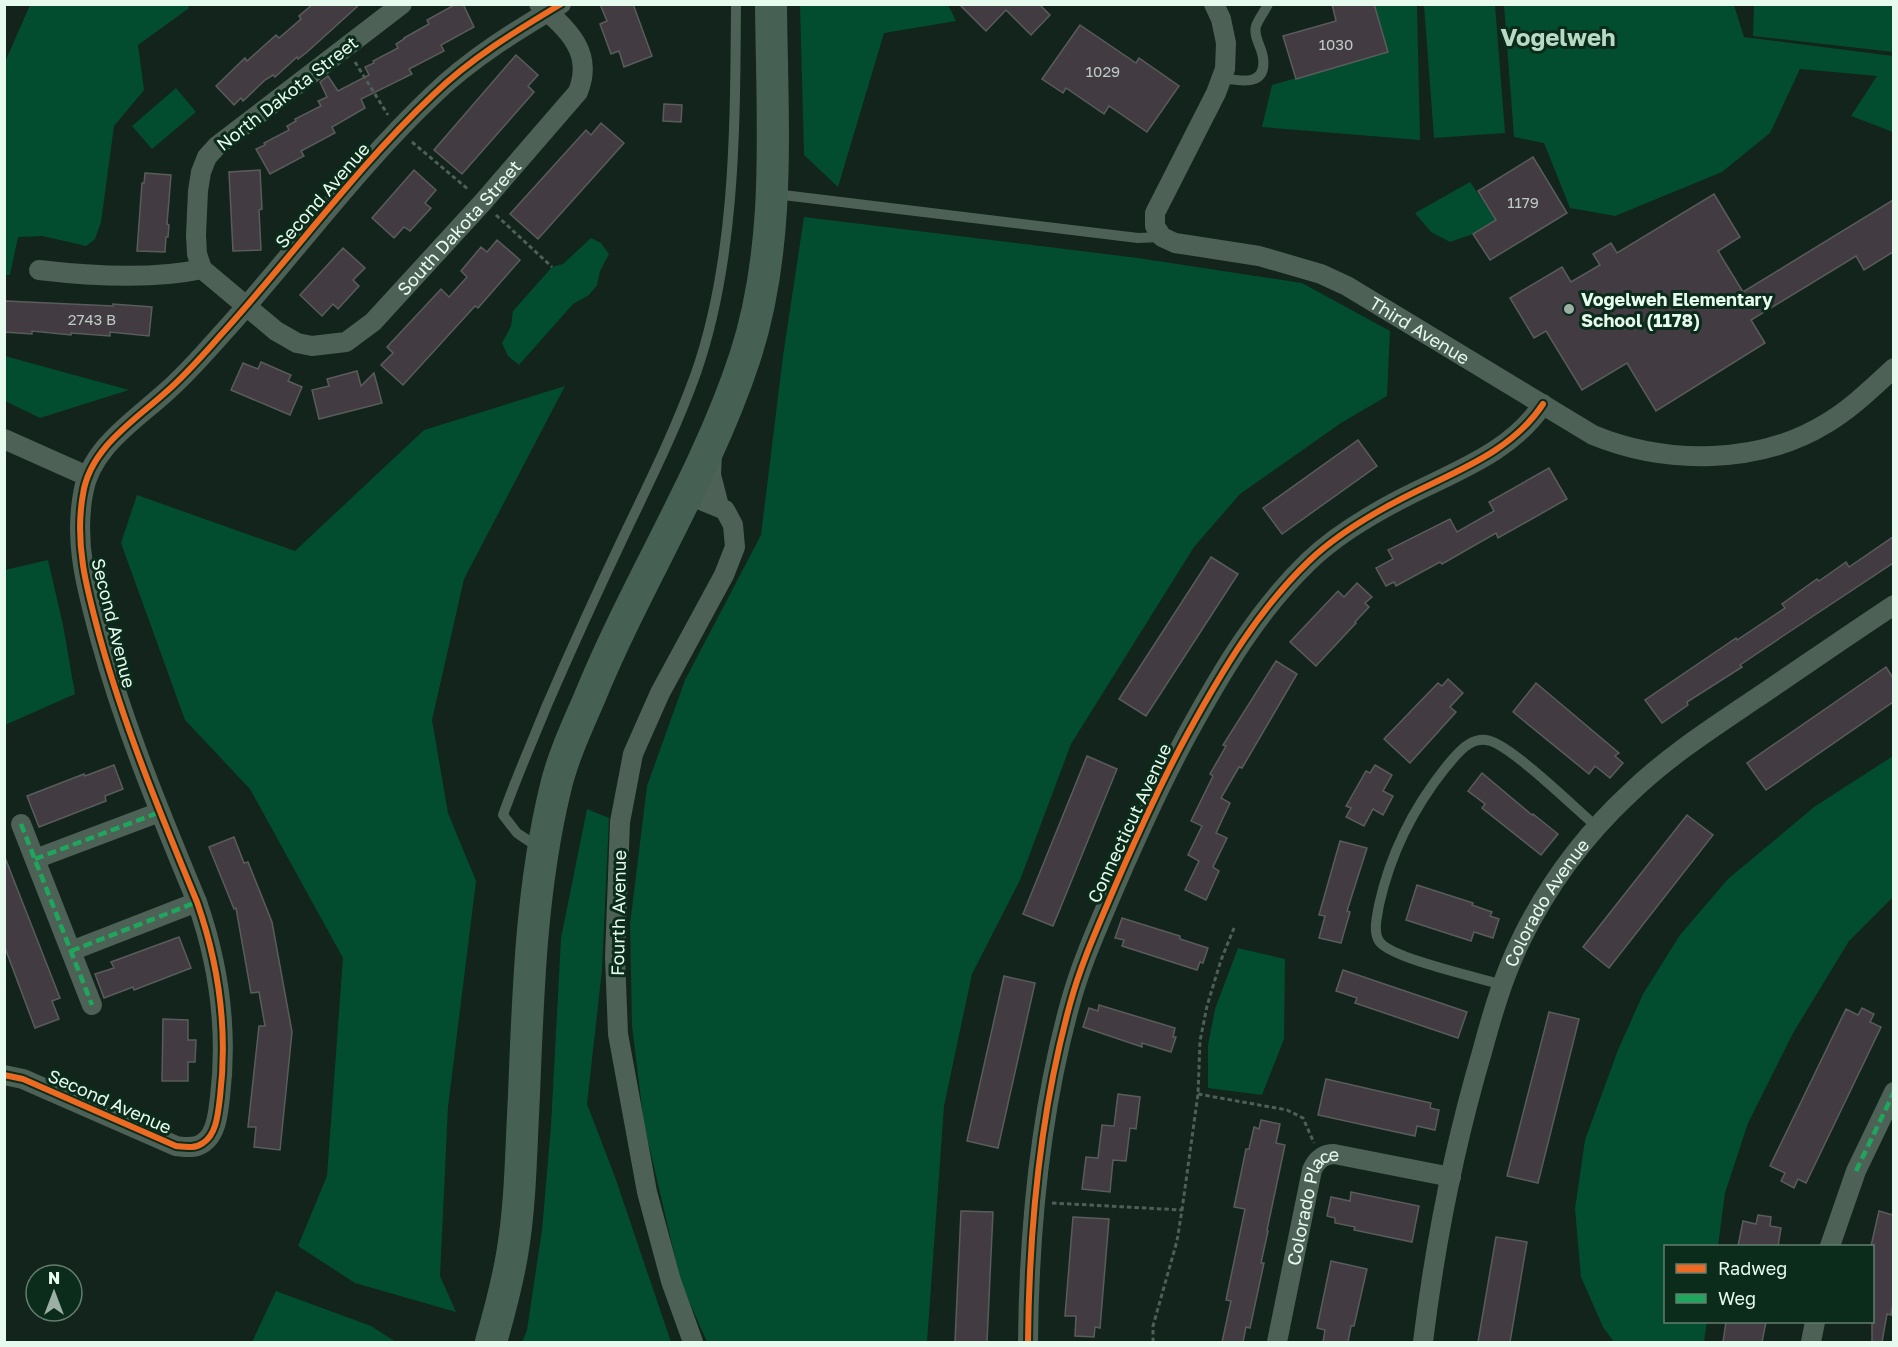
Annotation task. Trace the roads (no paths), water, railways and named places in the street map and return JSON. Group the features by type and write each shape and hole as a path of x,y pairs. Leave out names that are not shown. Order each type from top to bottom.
{"main road":[{"path":"490,1342 512,1253 516,1217 529,966 543,851 555,788 572,738 608,655 712,443 746,356 760,305 769,247 771,194 771,4"}],"street":[{"name":"North Dakota Street","path":"202,268 197,254 196,235 199,181 207,157 217,146 402,4"},
{"path":"1162,237 1155,226 1157,206 1216,93 1225,69 1226,43 1221,19 1214,4"},
{"name":"Second Avenue","path":"4,1076 23,1079 176,1146 189,1147 201,1144 213,1130 218,1112 224,1050 218,983 205,925 197,902 125,722 84,577 80,545 80,516 87,476 94,463 121,430 182,378 246,307 360,172 433,95 464,67 550,7"},
{"name":"South Dakota Street","path":"246,307 276,332 297,343 312,346 346,342 373,322 483,202 578,92 584,77 583,57 550,7"},
{"name":"Third Avenue","path":"1162,237 1175,243 1259,256 1321,274 1391,311 1593,435 1629,448 1674,455 1723,455 1775,446 1827,424 1854,405 1893,368"},
{"path":"39,270 94,275 134,275 186,272 202,268 246,307"},
{"name":"Connecticut Avenue","path":"1028,1342 1029,1283 1042,1146 1059,1048 1070,1003 1083,962 1147,814 1183,742 1238,648 1264,611 1309,562 1361,521 1494,452 1532,422 1543,404"},
{"path":"4,439 87,476"},
{"name":"Fourth Avenue","path":"693,1342 670,1281 647,1192 618,1034 615,957 620,822 633,754 660,693 724,575 735,547 731,517 719,506 711,475 712,443"},
{"path":"686,494 719,506"},
{"name":"Colorado Avenue","path":"1423,1342 1437,1242 1470,1092 1503,985 1518,945 1542,901 1564,867 1597,827 1629,794 1672,756 1893,605"},
{"path":"35,859 160,812"},
{"path":"21,824 92,1005"},
{"path":"71,951 197,902"},
{"path":"1830,1245 1856,1171 1893,1092"},
{"name":"Colorado Place","path":"1277,1342 1315,1163 1322,1157 1334,1154 1450,1177"},
{"path":"1811,1342 1815,1323"}],"lane":[{"path":"543,851 517,833 503,815 585,618 669,439 696,374 705,345 722,267 730,187 736,111 736,4"},
{"path":"1222,78 1244,82 1256,79 1262,70 1263,58 1256,36 1256,26 1268,4"},
{"path":"771,194 1138,238 1162,237"},
{"path":"1503,985 1396,954 1380,942 1375,932 1382,894 1391,864 1401,840 1427,793 1455,757 1469,744 1478,740 1488,740 1501,746 1520,760 1597,827"}],"place":[{"name":"Vogelweh Elementary School (1178)","path":"1569,309"}],"district":[{"name":"Vogelweh","path":"1558,36"}]}
